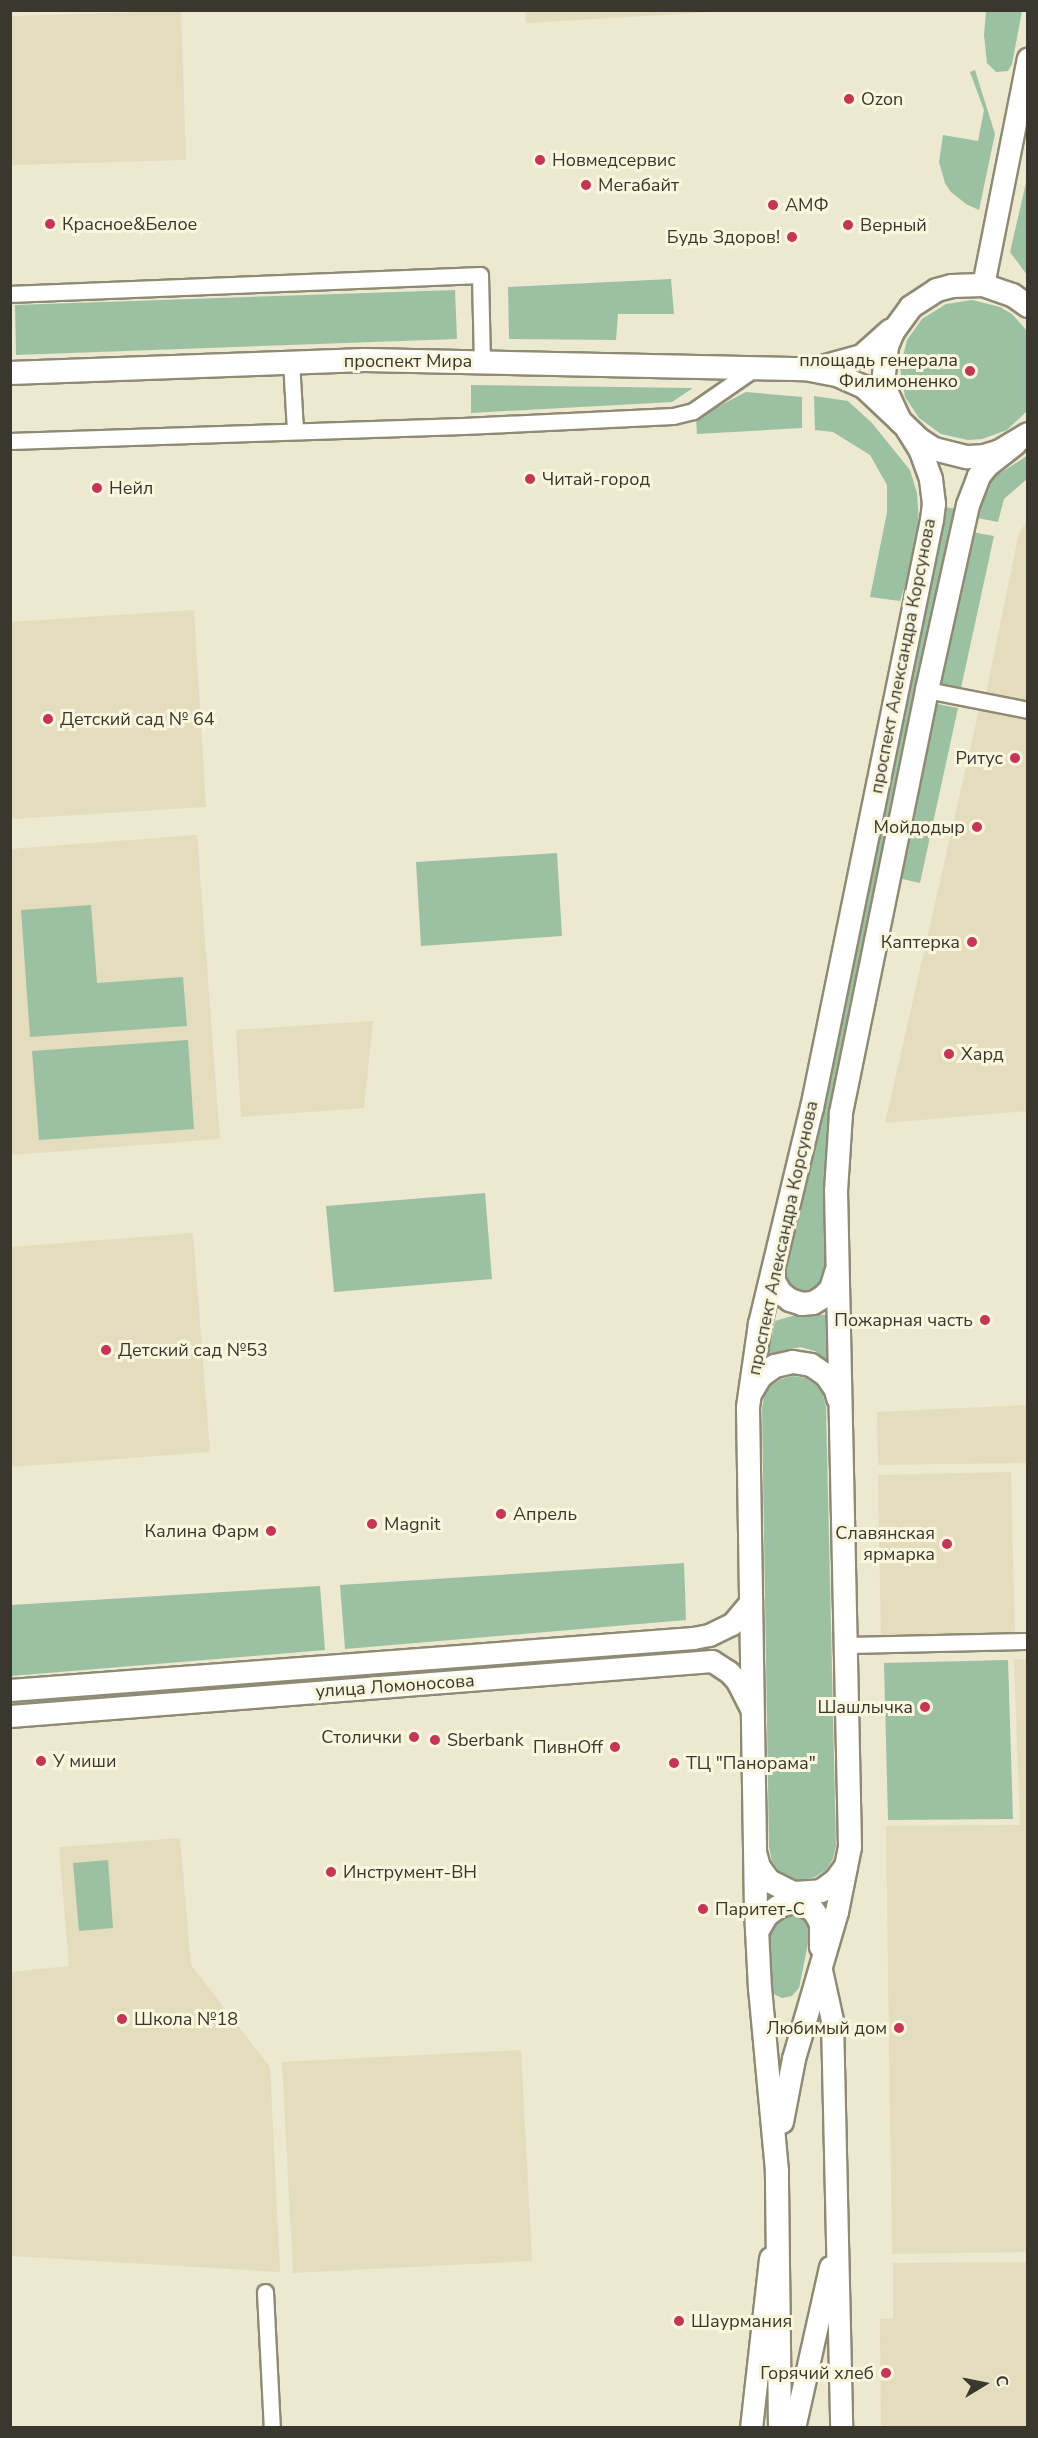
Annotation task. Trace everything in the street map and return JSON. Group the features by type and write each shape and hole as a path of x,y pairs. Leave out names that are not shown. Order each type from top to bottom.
{"main road":[{"path":"983,285 1028,58"},
{"path":"1021,439 984,456 958,456 934,449 903,425 887,393 884,362 890,339 901,318 911,307 937,290 968,284 983,285 1012,295 1028,306"},
{"name":"проспект Мира","path":"10,373 291,361 482,361 805,369 836,365 862,356 882,341 901,318"},
{"name":"проспект Мира","path":"805,369 837,375 864,387 903,425"},
{"name":"проспект Александра Корсунова","path":"780,2427 777,2171 757,1932 748,1399 760,1324 812,1107 932,520 931,479 921,452 903,425"},
{"name":"проспект Александра Корсунова","path":"777,2171 788,2087 821,1970 849,1856 836,1173 841,1113 963,525 974,486 988,465 1021,439"},
{"path":"774,1269 777,1287 790,1300 813,1303 824,1297 831,1289 838,1260"},
{"path":"748,1399 761,1376 775,1366 793,1362 811,1365 826,1375 836,1390 840,1406"},
{"name":"улица Ломоносова","path":"10,1690 709,1635 732,1624 751,1601"},
{"path":"709,1635 717,1639 720,1645 719,1653 712,1661 729,1672 737,1681 753,1712"},
{"name":"улица Ломоносова","path":"10,1716 712,1661"},
{"path":"755,1849 759,1867 769,1881 785,1891 803,1894 821,1890 836,1880 849,1856"},
{"path":"757,1932 767,1915 778,1907 792,1902 807,1905 813,1910 821,1924 821,1970 832,2020 841,2427"},
{"path":"751,2427 778,2195"},
{"path":"794,2427 837,2234"},
{"path":"800,2400 803,2394 816,2386 830,2387 840,2396"}],"street":[{"path":"10,294 480,275 482,361"},
{"path":"291,361 294,430"},
{"path":"10,441 463,426 673,416 693,411 755,368"},
{"path":"927,690 1028,710"},
{"path":"845,1645 1028,1641"},
{"path":"265,2292 272,2427"}],"shaded area":[{"path":"525,10 732,11 526,23"},
{"path":"181,11 186,160 11,165 11,16"},
{"path":"1027,521 1027,701 986,693 1019,533"},
{"path":"194,610 206,807 11,819 11,622"},
{"path":"979,710 1027,719 1027,1111 885,1123"},
{"path":"197,835 220,1139 11,1155 11,849"},
{"path":"373,1021 364,1108 241,1117 236,1030"},
{"name":"Детский сад №53","path":"193,1233 210,1452 11,1467 11,1247"},
{"path":"1027,1405 1027,1463 878,1465 877,1412"},
{"name":"Славянская ярмарка","path":"1011,1472 1015,1638 881,1640 878,1475"},
{"path":"1014,1659 1028,1659 1027,2252 892,2254 886,1826 1020,1825"},
{"name":"Школа №18","path":"180,1838 191,1965 270,2067 280,2272 11,2256 10,1972 69,1966 59,1847"},
{"path":"521,2050 532,2261 293,2273 282,2062"},
{"path":"1027,2262 1027,2427 881,2427 880,2319 893,2318 893,2263"}],"green space":[{"path":"986,11 1022,11 1012,64 1008,71 996,72 987,63 984,35"},
{"path":"975,70 995,134 979,210 966,204 951,192 945,183 939,162 943,135 978,141 984,110 970,72"},
{"path":"1027,178 1027,275 1010,252"},
{"path":"671,279 674,314 618,314 616,340 509,339 508,287"},
{"path":"455,290 457,339 16,355 15,305"},
{"path":"972,300 1000,307 1012,314 1027,331 1028,410 1007,430 982,439 968,440 941,434 919,418 905,397 900,368 907,340 922,319 946,304"},
{"path":"471,385 693,388 672,402 471,413"},
{"path":"746,392 802,397 802,428 697,434 696,418"},
{"path":"814,396 848,401 872,423 910,470 917,493 919,523 917,549 900,601 870,597 887,512 887,485 870,455 833,432 815,430"},
{"path":"1027,456 1027,479 1004,499 998,522 972,517 984,483"},
{"path":"944,507 957,509 827,1136 823,1191 826,1275 818,1290 802,1294 787,1286 783,1270"},
{"path":"972,532 994,536 961,688 939,684"},
{"path":"937,704 958,708 920,883 898,878"},
{"path":"557,853 562,936 421,946 416,862"},
{"path":"91,905 97,983 183,977 187,1026 30,1037 21,910"},
{"path":"188,1040 194,1129 39,1140 32,1051"},
{"path":"485,1193 492,1279 334,1292 326,1206"},
{"path":"799,1314 827,1315 828,1361 815,1351 800,1347 768,1355 775,1321"},
{"path":"793,1376 806,1378 816,1385 823,1395 826,1407 836,1846 833,1859 826,1870 815,1877 803,1880 790,1878 779,1871 772,1861 769,1847 762,1409 764,1396 771,1386 781,1379"},
{"path":"684,1563 686,1620 345,1649 340,1585"},
{"path":"320,1586 325,1650 11,1676 11,1605"},
{"path":"708,1645 709,1654 22,1707 21,1698"},
{"path":"1008,1660 1013,1819 888,1820 884,1663"},
{"path":"108,1860 113,1928 79,1931 73,1863"},
{"path":"795,1913 805,1918 811,1929 799,1988 792,1996 782,1998 774,1994 769,1986 768,1931 787,1914"}],"place":[{"name":"Ozon","path":"849,99"},
{"name":"Новмедсервис","path":"540,160"},
{"name":"Мегабайт","path":"586,185"},
{"name":"АМФ","path":"773,205"},
{"name":"Красное&Белое","path":"50,224"},
{"name":"Верный","path":"848,225"},
{"name":"Будь Здоров!","path":"792,237"},
{"name":"площадь генерала Филимоненко","path":"970,371"},
{"name":"Читай-город","path":"530,479"},
{"name":"Нейл","path":"97,488"},
{"name":"Детский сад № 64","path":"48,719"},
{"name":"Ритус","path":"1015,758"},
{"name":"Мойдодыр","path":"977,827"},
{"name":"Каптерка","path":"972,942"},
{"name":"Хард","path":"949,1054"},
{"name":"Пожарная часть","path":"985,1320"},
{"name":"Детский сад №53","path":"106,1350"},
{"name":"Апрель","path":"501,1514"},
{"name":"Magnit","path":"372,1524"},
{"name":"Калина Фарм","path":"271,1531"},
{"name":"Славянская ярмарка","path":"947,1544"},
{"name":"Шашлычка","path":"925,1707"},
{"name":"Столички","path":"414,1737"},
{"name":"Sberbank","path":"435,1740"},
{"name":"ПивнOff","path":"615,1747"},
{"name":"У миши","path":"41,1761"},
{"name":"ТЦ \"Панорама\"","path":"674,1763"},
{"name":"Инструмент-ВН","path":"331,1872"},
{"name":"Паритет-С","path":"703,1909"},
{"name":"Школа №18","path":"122,2019"},
{"name":"Любимый дом","path":"899,2028"},
{"name":"Шаурмания","path":"679,2321"},
{"name":"Горячий хлеб","path":"886,2373"}]}
